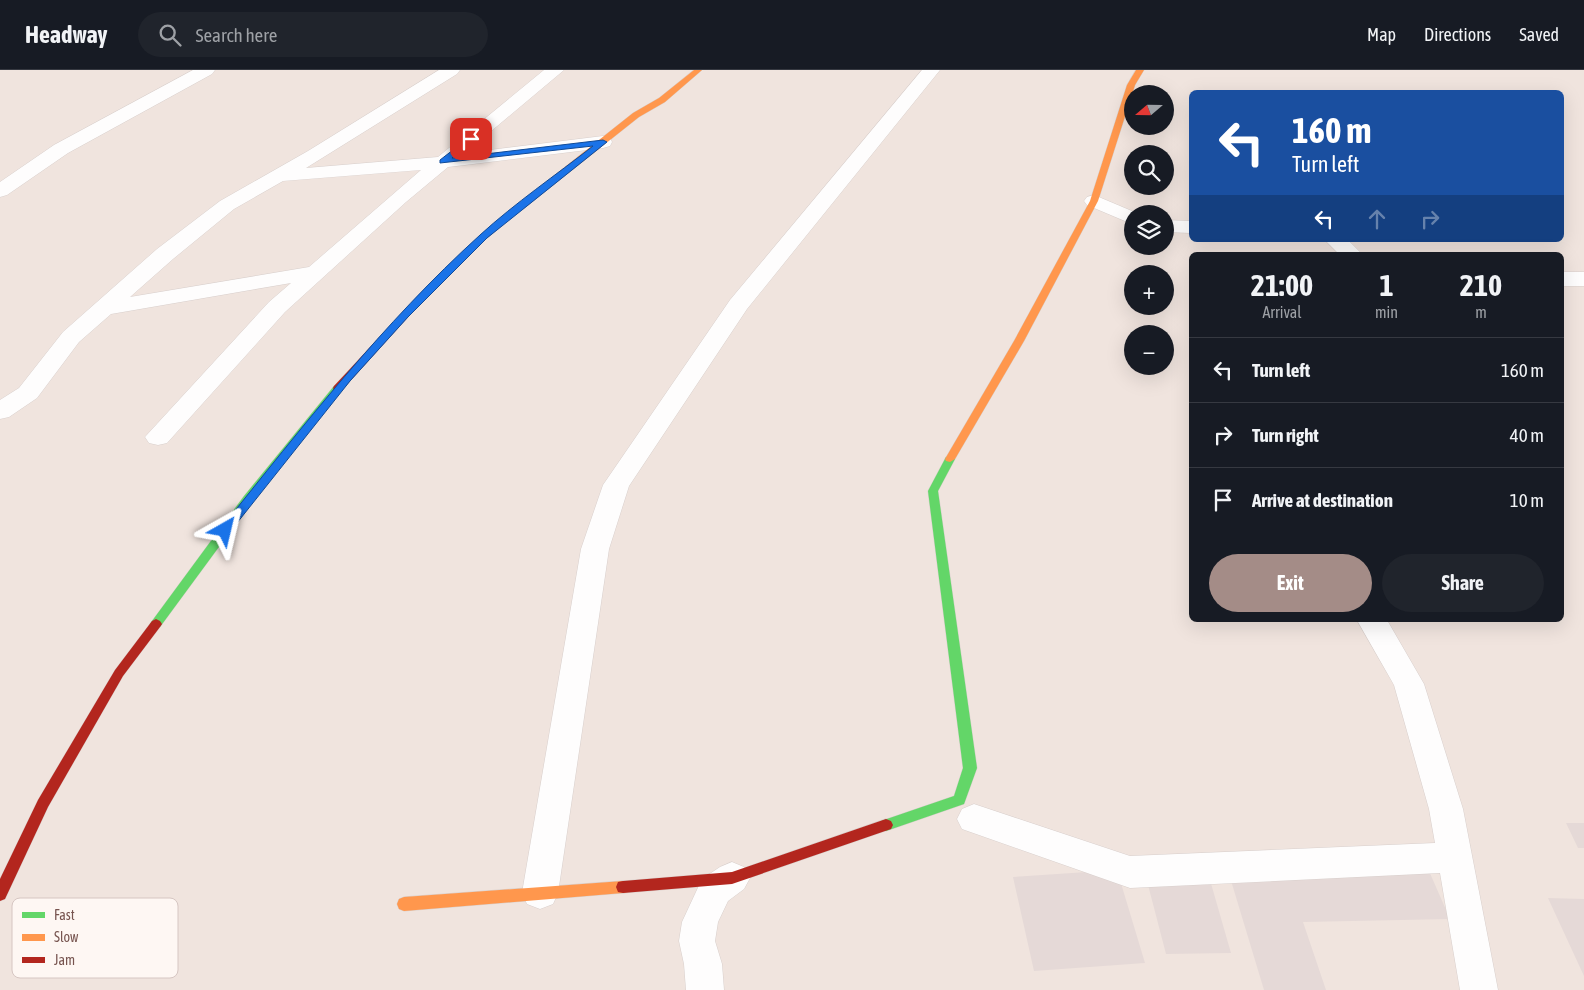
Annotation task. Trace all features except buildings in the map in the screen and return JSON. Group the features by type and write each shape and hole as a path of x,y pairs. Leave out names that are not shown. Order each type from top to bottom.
{"street":[{"path":"0,191 61,149 206,70"},
{"path":"0,411 28,393 71,337 165,254 227,205 315,155 451,70"},
{"path":"158,437 277,307 443,162 555,70"},
{"path":"0,894 44,804 119,673 248,499 346,378 411,308 484,236 636,115 662,100 698,70"},
{"path":"540,893 596,549 616,485 738,306 931,70"},
{"path":"404,904 732,878 959,800 970,768 933,491 958,443 1019,342 1094,201 1132,85 1140,70"},
{"path":"277,176 443,162 603,142"},
{"path":"1094,201 1124,214"},
{"path":"1174,226 1189,227"},
{"path":"1338,242 1349,252"},
{"path":"104,308 316,272"},
{"path":"1564,278 1584,279"},
{"path":"1373,622 1409,684 1446,809 1479,990"},
{"path":"974,819 1130,872 1455,857"},
{"path":"705,990 704,964 696,941 700,922 715,890 732,878"}],"shaded area":[{"path":"0,70 1584,70 1584,990 0,990"}],"traffic: fast":[{"path":"156,624 248,499 338,388"},
{"path":"886,825 959,800 970,768 933,491 950,459"}],"traffic: slow":[{"path":"520,207 636,115 662,100 698,70"},
{"path":"950,459 1019,341 1094,201 1131,85 1140,70"},
{"path":"404,904 623,887"}],"traffic: jam":[{"path":"338,388 405,315 484,236 520,207"},
{"path":"0,894 43,804 119,673 156,624"},
{"path":"623,887 732,878 886,825"}],"route":[{"path":"225,530 346,378 405,315 484,236 603,142 443,162 471,139"}]}
